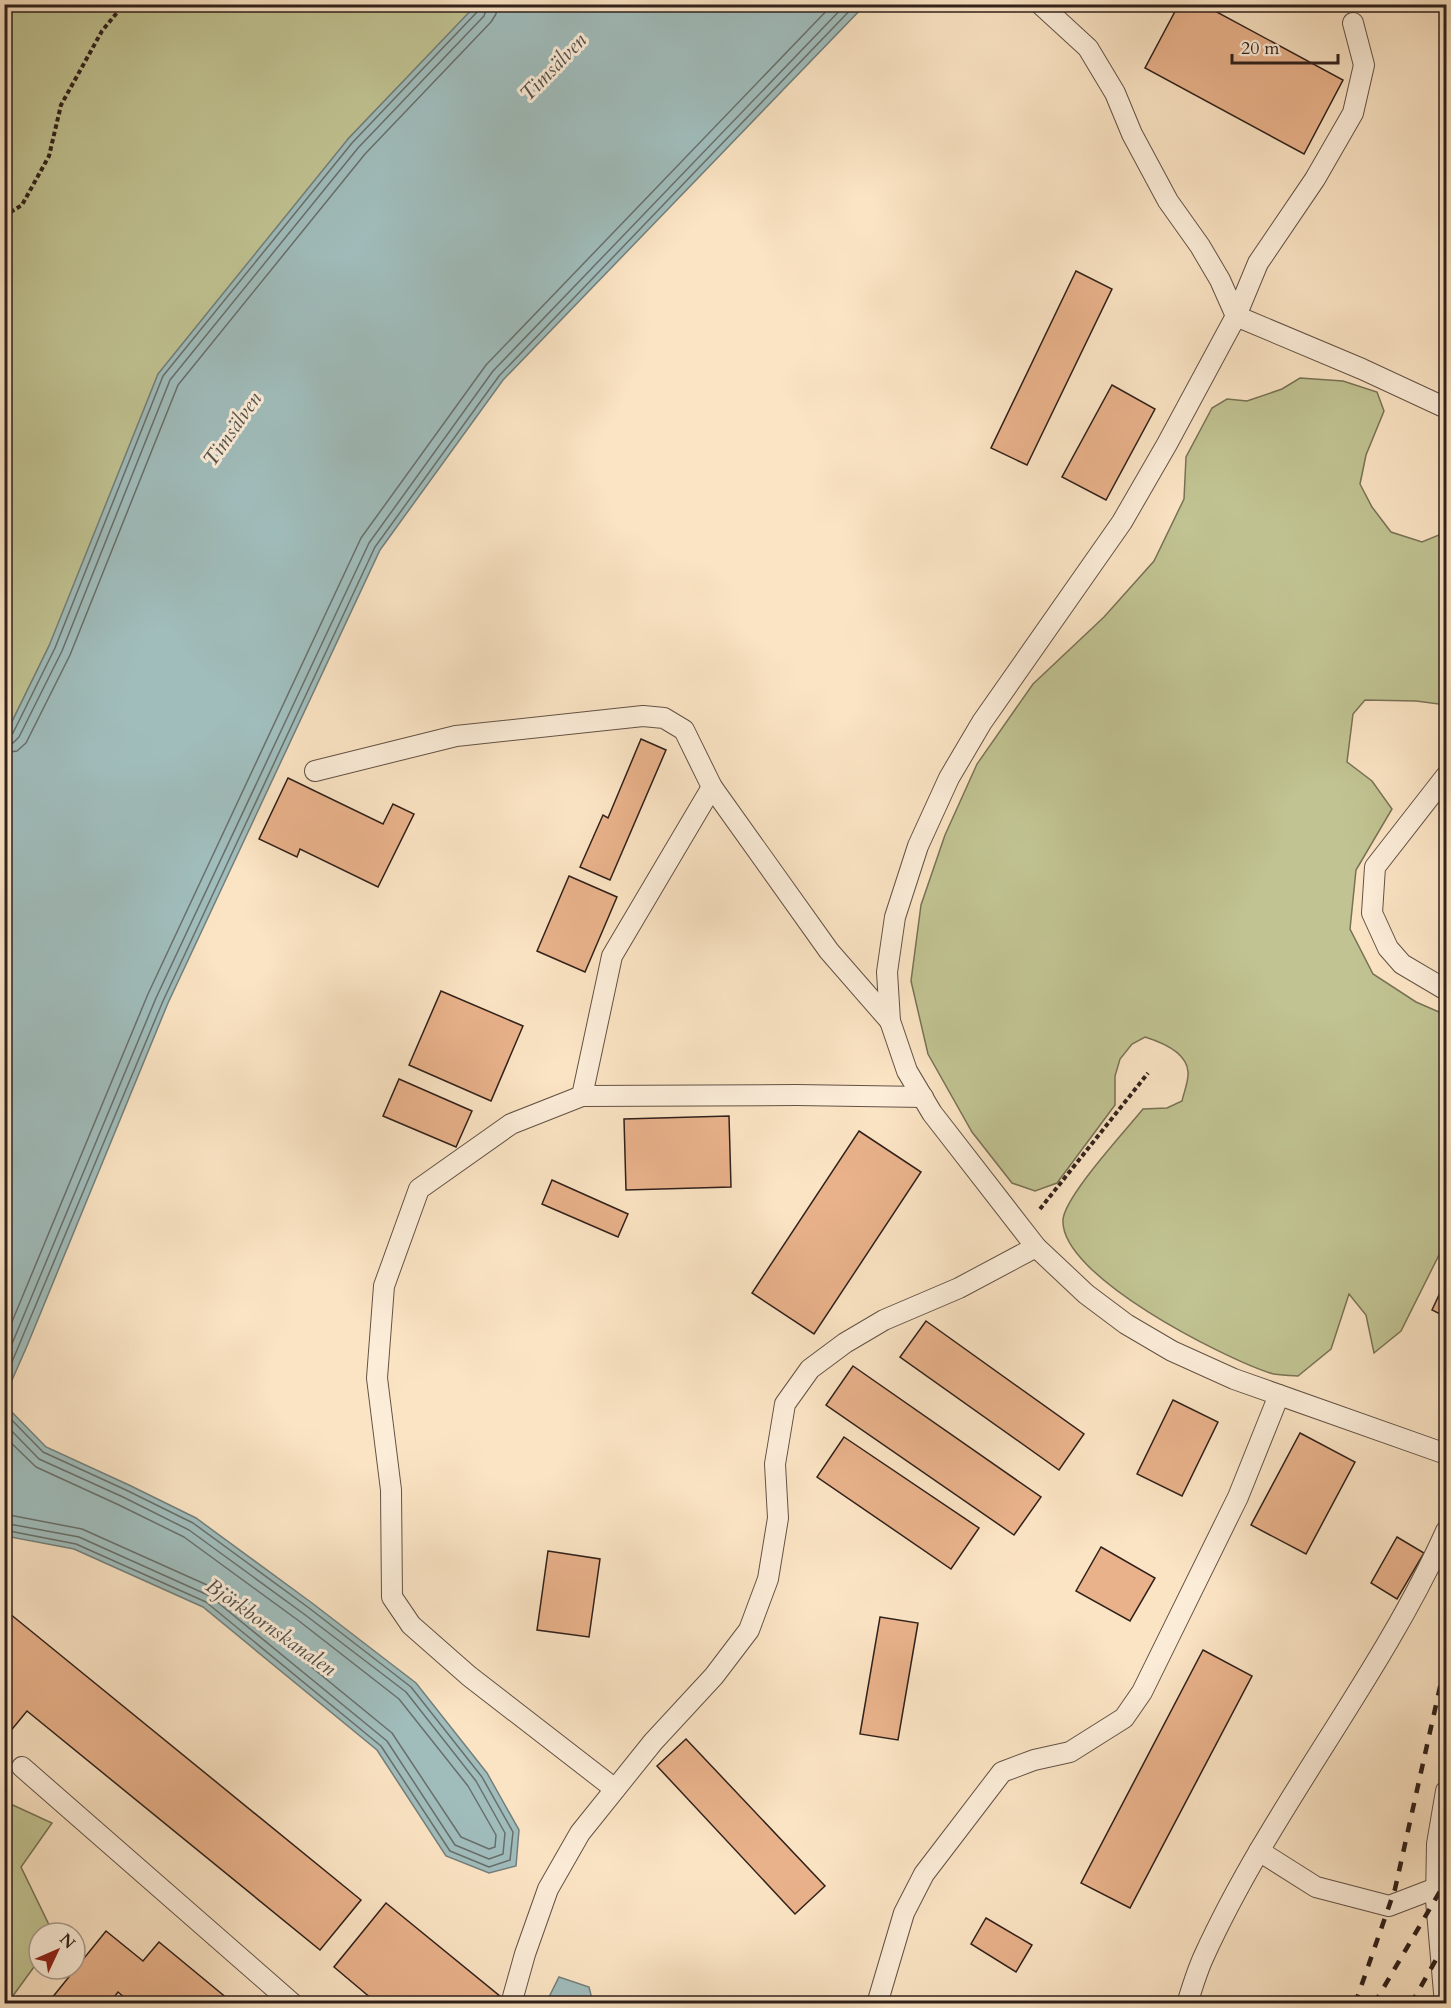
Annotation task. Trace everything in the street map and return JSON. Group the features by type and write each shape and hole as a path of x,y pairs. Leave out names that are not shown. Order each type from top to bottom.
{"lane":[{"path":"1040,4 1088,48 1114,93 1132,134 1168,201 1200,246 1220,280 1236,316 1362,369 1446,408"},
{"path":"1353,23 1364,64 1353,113 1315,179 1258,263 1236,316 1122,522 982,722 949,778 918,846 895,917 887,972 890,1021 907,1071 939,1121 1036,1247 1086,1294 1135,1329 1172,1351 1234,1379 1446,1454"},
{"path":"315,771 456,736 643,716 664,718 684,729 712,787 829,951 890,1021"},
{"path":"1446,776 1375,867 1372,913 1388,948 1402,964 1446,990"},
{"path":"582,1096 612,956 712,787"},
{"path":"615,1789 469,1676 411,1625 392,1597 391,1490 377,1378 384,1286 419,1189 511,1124 582,1096 923,1097"},
{"path":"511,2004 525,1954 548,1889 580,1833 653,1742 714,1676 749,1630 768,1579 778,1518 775,1464 785,1404 810,1369 845,1343 884,1320 959,1288 1036,1247"},
{"path":"876,2004 904,1913 924,1874 1002,1772 1034,1760 1071,1752 1125,1718 1142,1692 1238,1497 1279,1395"},
{"path":"1187,2004 1203,1958 1259,1851 1378,1661 1446,1531"},
{"path":"22,1767 293,2004"},
{"path":"1445,2004 1436,1888 1437,1844 1446,1791"},
{"path":"1259,1851 1316,1887 1389,1905 1436,1888"}],"path":[{"path":"4,216 22,205 49,156 61,105 102,31 124,4"},
{"path":"1023,1231 1148,1073"}],"green space":[{"path":"5,5 477,5 348,139 49,646 5,736"},
{"path":"1300,378 1343,381 1377,392 1384,411 1366,455 1360,484 1372,507 1391,532 1422,542 1446,532 1446,705 1416,701 1365,700 1353,714 1347,762 1372,781 1392,809 1356,870 1350,929 1373,974 1416,1002 1446,1015 1446,1241 1401,1331 1374,1353 1366,1315 1349,1294 1331,1349 1298,1376 1270,1373 1183,1333 1115,1289 1088,1265 1069,1242 1063,1220 1066,1209 1084,1180 1143,1109 1167,1108 1182,1101 1188,1072 1187,1065 1178,1053 1145,1037 1132,1044 1120,1059 1115,1076 1115,1105 1057,1183 1035,1191 1012,1183 972,1132 928,1054 911,981 921,905 945,835 977,764 1033,684 1104,617 1154,561 1184,499 1186,457 1212,408 1227,399 1247,401 1282,389"},
{"path":"4,1801 52,1823 21,1867 47,1921 27,1921 27,1976 7,2004 4,2003"}],"water":[{"name":"Timsälven","path":"477,4 865,5 503,380 380,550 168,1003 5,1396 5,736 49,646 158,374 348,139"},
{"name":"Björkbornskanalen","path":"4,1404 46,1447 196,1518 416,1683 487,1773 519,1830 516,1866 489,1873 446,1856 377,1750 203,1607 74,1549 5,1536"},
{"path":"559,1977 589,1987 593,2003 546,2003"}],"building":[{"path":"1179,4 1202,4 1343,80 1304,154 1145,68"},
{"path":"1076,271 1112,289 1027,465 991,448"},
{"path":"1112,385 1155,409 1106,500 1062,477"},
{"path":"641,739 666,750 610,880 580,867 603,815 608,818"},
{"path":"288,778 383,824 393,804 414,814 378,887 300,849 297,857 259,839"},
{"path":"569,876 617,897 585,972 537,951"},
{"path":"441,991 523,1026 491,1101 409,1065"},
{"path":"399,1079 472,1111 456,1147 383,1116"},
{"path":"729,1116 731,1187 626,1190 624,1119"},
{"path":"859,1131 921,1172 814,1334 752,1293"},
{"path":"552,1180 628,1214 618,1237 542,1204"},
{"path":"1446,1280 1446,1317 1432,1310"},
{"path":"926,1321 1084,1434 1059,1470 900,1357"},
{"path":"853,1366 1041,1497 1014,1535 826,1405"},
{"path":"1173,1400 1218,1422 1182,1496 1137,1474"},
{"path":"1300,1433 1355,1462 1306,1554 1251,1525"},
{"path":"844,1437 979,1528 951,1569 817,1477"},
{"path":"1397,1537 1424,1553 1397,1599 1371,1583"},
{"path":"1101,1547 1155,1578 1130,1621 1076,1591"},
{"path":"548,1551 600,1559 589,1637 537,1630"},
{"path":"4,1609 361,1900 320,1950 27,1711 4,1739"},
{"path":"880,1617 918,1623 898,1740 860,1734"},
{"path":"1203,1650 1252,1676 1130,1908 1081,1883"},
{"path":"686,1739 825,1886 795,1914 657,1766"},
{"path":"386,1903 501,1997 496,2004 378,2004 334,1967"},
{"path":"986,1918 1032,1945 1016,1972 971,1944"},
{"path":"106,1931 143,1961 159,1942 234,2004 132,2004 118,1992 109,2004 47,2004 66,1981 87,1981 87,1955"}],"railway":[{"path":"1355,2004 1395,1889 1446,1660"},
{"path":"1374,2004 1446,1881"},
{"path":"1411,2004 1446,1942"}]}
